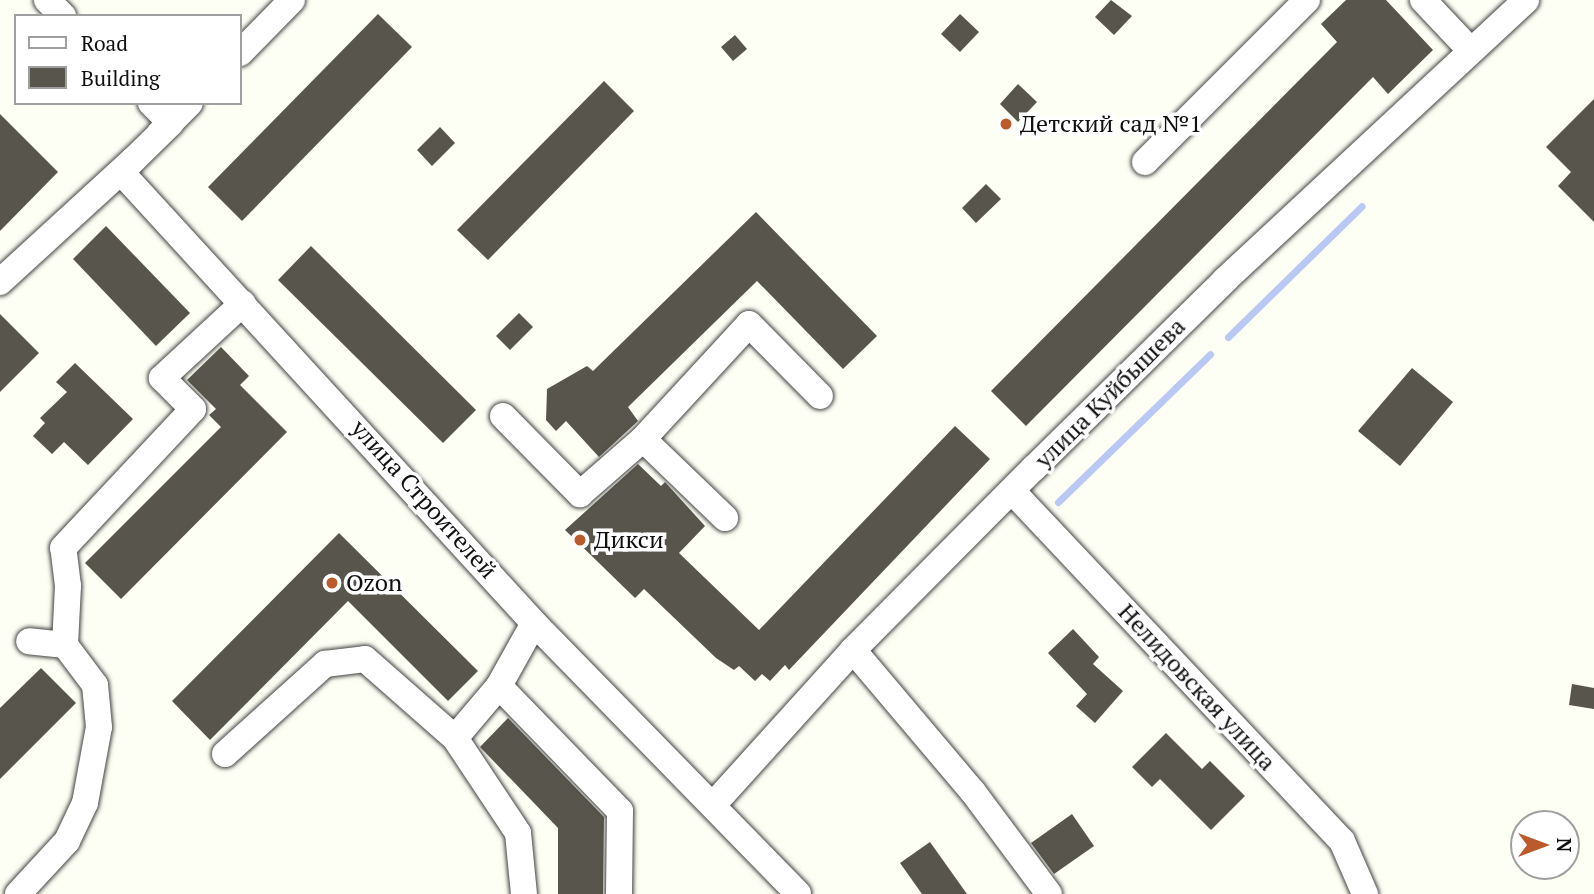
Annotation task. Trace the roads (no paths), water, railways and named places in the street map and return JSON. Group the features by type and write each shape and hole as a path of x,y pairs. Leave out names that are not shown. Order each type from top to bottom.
{"street":[{"path":"47,0 61,14"},
{"path":"242,51 292,0"},
{"path":"1145,162 1307,0"},
{"path":"1423,0 1471,51"},
{"name":"улица Куйбышева","path":"713,805 853,650 1225,280 1526,0"},
{"path":"153,105 171,123"},
{"path":"0,282 121,172 188,105"},
{"name":"улица Строителей","path":"121,172 534,622 798,894"},
{"path":"18,894 67,841 85,803 99,727 95,685 65,645 68,586 62,548 193,409 162,378 243,303"},
{"path":"503,416 580,494 642,439 749,324 820,396"},
{"path":"642,439 725,518"},
{"name":"Нелидовская улица","path":"1012,491 1342,841 1365,894"},
{"path":"454,738 499,686 534,622"},
{"path":"29,641 65,645"},
{"path":"853,650 973,792 1049,894"},
{"path":"225,754 325,664 365,659 454,738 518,833 524,894"},
{"path":"499,686 620,811 619,894"}],"waterway":[{"path":"1228,337 1362,206"},
{"path":"1058,502 1210,354"}],"place":[{"name":"Детский сад №1","path":"1006,124"},
{"name":"Дикси","path":"580,540"},
{"name":"Ozon","path":"332,583"}]}
